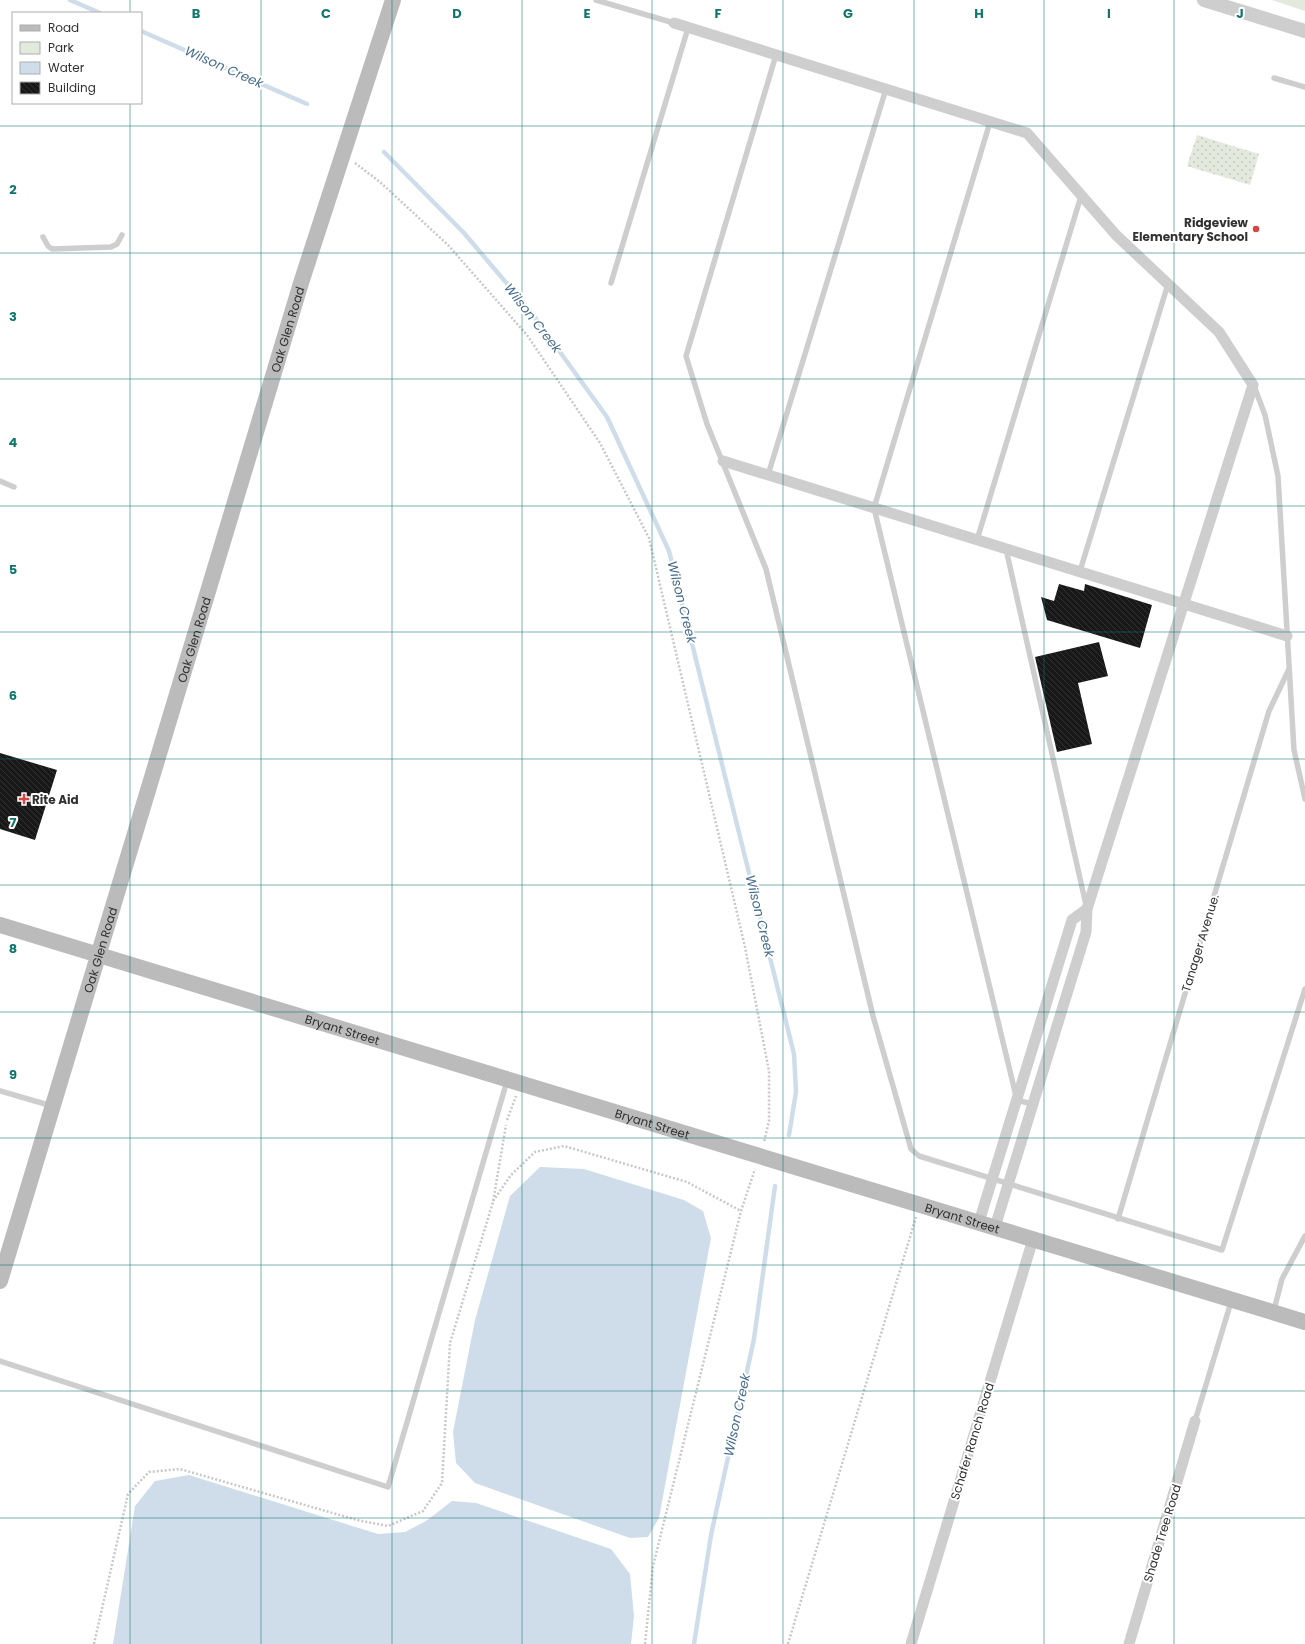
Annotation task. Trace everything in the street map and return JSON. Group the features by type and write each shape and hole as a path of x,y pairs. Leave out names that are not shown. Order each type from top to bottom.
{"main road":[{"name":"Oak Glen Road","path":"0,1281 301,283 393,0"},
{"name":"Bryant Street","path":"0,925 1305,1322"}],"street":[{"path":"1204,0 1305,30"},
{"path":"674,23 1028,133 1116,235 1219,332 1253,385 1087,909 1086,932 995,1227"},
{"path":"723,461 1287,636"},
{"path":"979,1222 1072,920 1087,909"},
{"name":"Schafer Ranch Road","path":"911,1644 1033,1239"},
{"name":"Shade Tree Road","path":"1129,1644 1195,1421"}],"lane":[{"path":"596,0 674,23"},
{"path":"611,283 688,28"},
{"path":"776,55 686,356 707,424 766,569 873,1016 911,1149 919,1156 1118,1219 1222,1250 1305,989"},
{"path":"1274,78 1305,87"},
{"path":"768,475 886,89"},
{"path":"990,122 874,508 1017,1100 1032,1104"},
{"path":"977,540 1082,196"},
{"path":"43,237 48,246 52,249 103,248 111,247 117,244 122,235"},
{"path":"1080,571 1168,284"},
{"path":"1253,385 1265,415 1278,476 1294,750 1305,799"},
{"path":"0,481 14,487"},
{"path":"1006,548 1087,909"},
{"name":"Tanager Avenue.","path":"1118,1219 1270,711 1289,669"},
{"path":"0,1361 388,1487 514,1081"},
{"path":"0,1091 53,1106"},
{"path":"1273,1312 1282,1279 1305,1236"},
{"path":"1195,1421 1231,1300"}],"path":[{"path":"343,155 380,182 448,245 527,335 600,443 649,538 745,947 769,1071 769,1121 760,1156 741,1211 653,1566 645,1644"},
{"path":"94,1644 128,1494 149,1472 180,1469 357,1520 388,1526 423,1511 442,1483 450,1343 493,1202 514,1081"},
{"path":"493,1202 511,1175 535,1152 564,1146 687,1182 741,1211"},
{"path":"788,1644 920,1204"}],"green space":[{"path":"1272,0 1305,0 1305,11"},
{"path":"1197,135 1259,154 1250,185 1187,166"}],"water":[{"path":"540,1167 584,1169 684,1200 703,1211 711,1238 659,1518 648,1537 630,1538 475,1483 456,1463 453,1432 475,1320 510,1196"},
{"path":"189,1475 378,1534 405,1532 426,1521 452,1501 476,1503 611,1549 630,1574 634,1616 631,1644 113,1644 135,1506 155,1481"}],"building":[{"path":"1059,584 1084,591 1085,584 1152,605 1140,648 1047,620 1041,597 1054,601"},
{"path":"1099,642 1108,676 1078,683 1092,744 1057,752 1035,657"},
{"name":"Rite Aid","path":"0,753 57,770 35,840 0,829"}],"waterway":[{"name":"Wilson Creek","path":"70,0 98,12"},
{"name":"Wilson Creek","path":"142,31 307,104"},
{"name":"Wilson Creek","path":"384,152 464,233 531,312 607,417 669,551 794,1054 796,1092 789,1135"},
{"name":"Wilson Creek","path":"694,1644 711,1535 754,1339 775,1186"}],"place":[{"name":"Ridgeview Elementary School","path":"1256,229"},
{"name":"Rite Aid","path":"24,799"}]}
